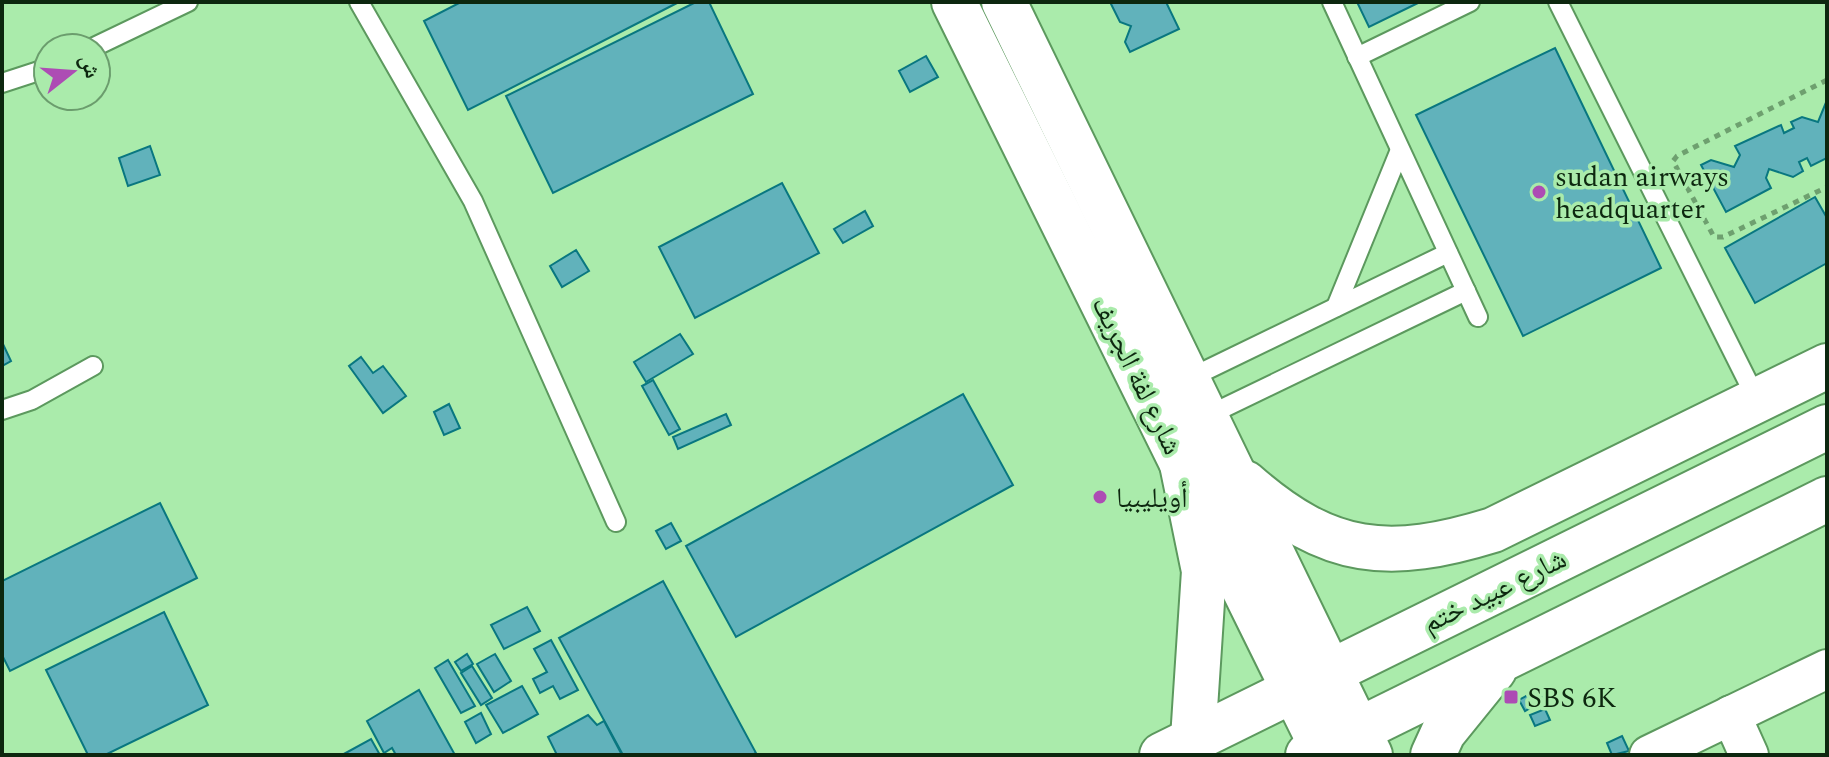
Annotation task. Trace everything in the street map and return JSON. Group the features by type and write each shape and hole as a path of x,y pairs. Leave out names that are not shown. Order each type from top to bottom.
{"main road":[{"name":"شارع لفة الجريف","path":"954,2 1182,464 1312,680"},
{"name":"شارع لفة الجريف","path":"1004,2 1235,475 1337,749"},
{"name":"شارع عبيد ختم","path":"1235,475 1281,515 1339,543 1397,550 1446,544 1493,530 1827,366"},
{"name":"شارع عبيد ختم","path":"1178,747 1827,427"},
{"path":"1178,747 1204,571 1182,464"},
{"path":"1337,749 1502,661 1827,499"},
{"path":"1433,755 1443,733 1502,661"}],"street":[{"path":"1649,755 1827,669"},
{"path":"1731,715 1749,755"}],"lane":[{"path":"112,38 188,2"},
{"path":"359,2 473,201 616,522"},
{"path":"1332,2 1478,317"},
{"path":"1357,57 1470,2"},
{"path":"1558,2 1757,400"},
{"path":"2,83 32,73"},
{"path":"1336,307 1400,150"},
{"path":"1197,398 1336,307 1448,253"},
{"path":"1197,398 1466,291"},
{"path":"2,410 32,400 93,366"}],"path":[{"path":"1827,80 1677,156 1673,161 1714,237 1723,237 1827,187"}],"building":[{"path":"461,2 679,2 468,110 424,21"},
{"path":"696,2 709,2 753,94 553,193 506,96"},
{"path":"1110,2 1166,2 1179,29 1130,52 1125,42 1131,26 1120,22"},
{"path":"1357,2 1420,2 1369,27"},
{"name":"sudan airways headquarter","path":"1555,48 1661,268 1523,336 1416,115"},
{"path":"926,56 938,77 910,92 899,71"},
{"path":"1827,100 1827,158 1811,166 1807,158 1799,162 1803,171 1793,177 1769,169 1766,178 1771,188 1726,212 1701,165 1711,160 1734,167 1740,155 1735,146 1781,125 1784,133 1794,128 1791,122 1802,117 1818,122"},
{"path":"150,146 160,175 128,186 119,158"},
{"path":"782,183 819,253 695,318 659,247"},
{"path":"1815,197 1827,218 1827,263 1755,303 1725,248"},
{"path":"865,211 873,226 843,243 834,229"},
{"path":"576,250 589,271 562,287 550,266"},
{"path":"680,334 693,354 646,382 634,362"},
{"path":"2,342 11,361 2,366"},
{"path":"361,357 373,373 383,366 406,396 383,413 349,366"},
{"path":"653,380 680,429 669,435 642,386"},
{"path":"963,394 1013,485 736,637 686,546"},
{"path":"449,404 460,428 444,435 434,412"},
{"path":"726,414 731,425 678,449 673,437"},
{"path":"160,503 197,578 10,671 2,655 2,581"},
{"path":"671,523 681,541 666,549 656,531"},
{"path":"663,581 756,753 623,755 559,638"},
{"path":"527,607 540,631 504,649 491,625"},
{"path":"164,612 208,705 105,755 88,755 46,670"},
{"path":"551,640 578,690 560,699 553,686 540,693 533,679 547,672 534,649"},
{"path":"467,654 473,664 461,671 455,662"},
{"path":"495,654 511,681 494,692 477,664"},
{"path":"448,660 475,706 461,713 435,668"},
{"path":"472,666 492,698 481,705 461,673"},
{"path":"522,686 538,714 503,733 486,705"},
{"path":"419,690 455,755 396,755 392,748 384,753 367,721"},
{"path":"1537,690 1544,700 1525,711 1519,700"},
{"path":"1545,709 1550,720 1535,726 1530,715"},
{"path":"481,713 491,734 476,743 465,722"},
{"path":"588,715 597,725 604,721 622,755 557,755 548,737"},
{"path":"1622,736 1629,751 1612,755 1607,743"},
{"path":"371,739 380,755 342,755"}],"place":[{"name":"sudan airways headquarter","path":"1539,192"},
{"name":"أويليبيا","path":"1100,497"},
{"name":"SBS 6K","path":"1511,697"}]}
